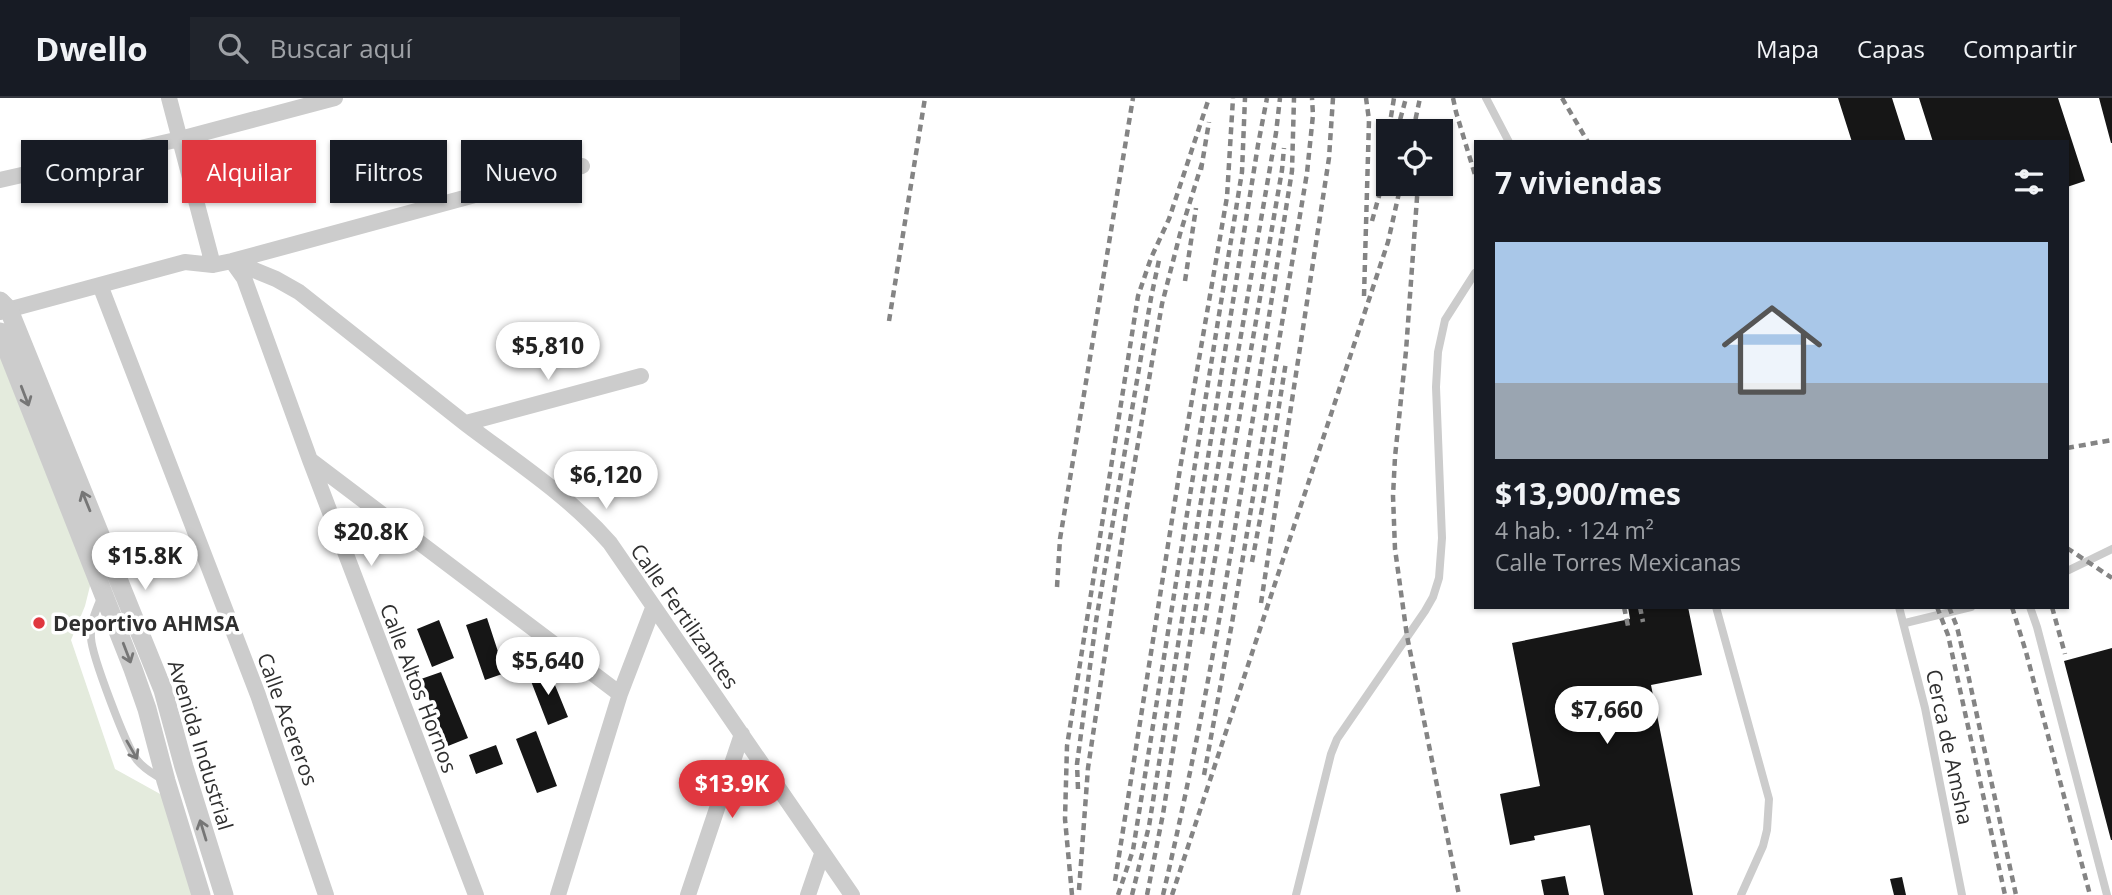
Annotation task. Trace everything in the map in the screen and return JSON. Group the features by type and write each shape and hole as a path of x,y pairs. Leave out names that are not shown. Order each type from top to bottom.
{"street":[{"path":"169,98 213,265"},
{"path":"0,180 180,139 335,98"},
{"path":"3,308 185,262 213,265 232,261 461,199"},
{"name":"Calle Fertilizantes","path":"232,261 276,279 299,292 573,504 591,521 610,543 852,895"},
{"name":"Calle Altos Hornos","path":"232,261 244,278 310,460 476,895"},
{"name":"Calle Acereros","path":"100,285 258,695 326,895"},
{"name":"Avenida Industrial","path":"3,308 163,690 224,895"},
{"name":"Avenida Industrial","path":"0,332 147,709 166,782 201,895"},
{"path":"466,423 641,376"},
{"path":"310,460 620,694"},
{"path":"558,895 620,694 653,608"},
{"path":"688,895 742,734"},
{"path":"808,895 822,854"}],"lane":[{"path":"1486,98 1508,140"},
{"path":"1296,895 1337,739 1425,611 1439,578 1442,538 1436,387 1438,352 1445,320 1474,275"},
{"path":"2069,570 2112,549"},
{"path":"103,594 92,626 93,652 135,758 166,782"},
{"path":"1717,609 1769,799 1763,846 1741,895"},
{"name":"Cerca de Amsha","path":"1900,609 1925,708 1962,895"},
{"path":"1905,623 1964,609"},
{"path":"2031,609 2107,895"}],"shaded area":[{"name":"Deportivo AHMSA","path":"0,347 92,578 85,606 71,640 115,769 171,800 200,895 0,895"}],"building":[{"path":"1838,98 1892,98 1905,140 1851,140"},
{"path":"1919,98 2058,98 2085,181 2069,186 2069,140 1932,140"},
{"path":"2099,98 2112,98 2112,143 2111,143"},
{"path":"1628,609 1688,609 1702,675 1651,685 1693,895 1604,895 1590,825 1534,836 1535,840 1510,845 1500,794 1540,786 1512,643 1630,619"},
{"path":"487,618 505,673 485,680 466,625"},
{"path":"439,620 454,658 432,667 417,629"},
{"path":"2112,648 2112,840 2111,840 2064,661"},
{"path":"548,668 568,717 548,725 529,676"},
{"path":"441,672 468,738 448,746 421,679"},
{"path":"536,731 557,786 537,793 516,739"},
{"path":"496,745 503,764 476,774 469,755"},
{"path":"1565,876 1569,895 1544,895 1541,880"},
{"path":"1902,877 1906,895 1894,895 1890,879"}],"railway":[{"path":"889,321 925,98"},
{"path":"1057,587 1060,539 1133,98"},
{"path":"1072,895 1065,819 1067,746 1138,296 1151,258 1169,219 1209,98"},
{"path":"1115,881 1180,469 1227,197 1233,98"},
{"path":"1118,895 1133,850 1242,172 1245,98"},
{"path":"1132,895 1149,826 1267,98"},
{"path":"1147,895 1163,814 1280,98"},
{"path":"1163,895 1201,716 1249,444 1292,171 1294,98"},
{"path":"1204,775 1307,173 1313,115 1312,98"},
{"path":"1261,603 1329,158 1333,98"},
{"path":"1364,296 1369,120 1366,98"},
{"path":"1391,119 1394,98"},
{"path":"1400,119 1406,98"},
{"path":"1416,119 1420,98"},
{"path":"1453,98 1474,172"},
{"path":"1562,98 1587,140"},
{"path":"1201,170 1209,122"},
{"path":"1202,634 1284,148"},
{"path":"1079,890 1088,768 1127,507 1162,304 1203,160"},
{"path":"1372,221 1379,196"},
{"path":"1172,895 1388,242 1398,196"},
{"path":"1417,196 1395,457 1395,549 1407,636 1459,895"},
{"path":"1185,281 1196,208"},
{"path":"1078,789 1077,764 1096,621 1159,260"},
{"path":"1252,562 1286,362"},
{"path":"2069,448 2112,440"},
{"path":"2069,549 2112,578"},
{"path":"1624,609 1628,626"},
{"path":"1640,609 1643,622"},
{"path":"1938,609 1948,635 2005,895"},
{"path":"1950,609 1966,665 2016,895"},
{"path":"2013,609 2090,895"},
{"path":"2053,609 2065,654"}],"place":[{"name":"Deportivo AHMSA","path":"39,623"}]}
